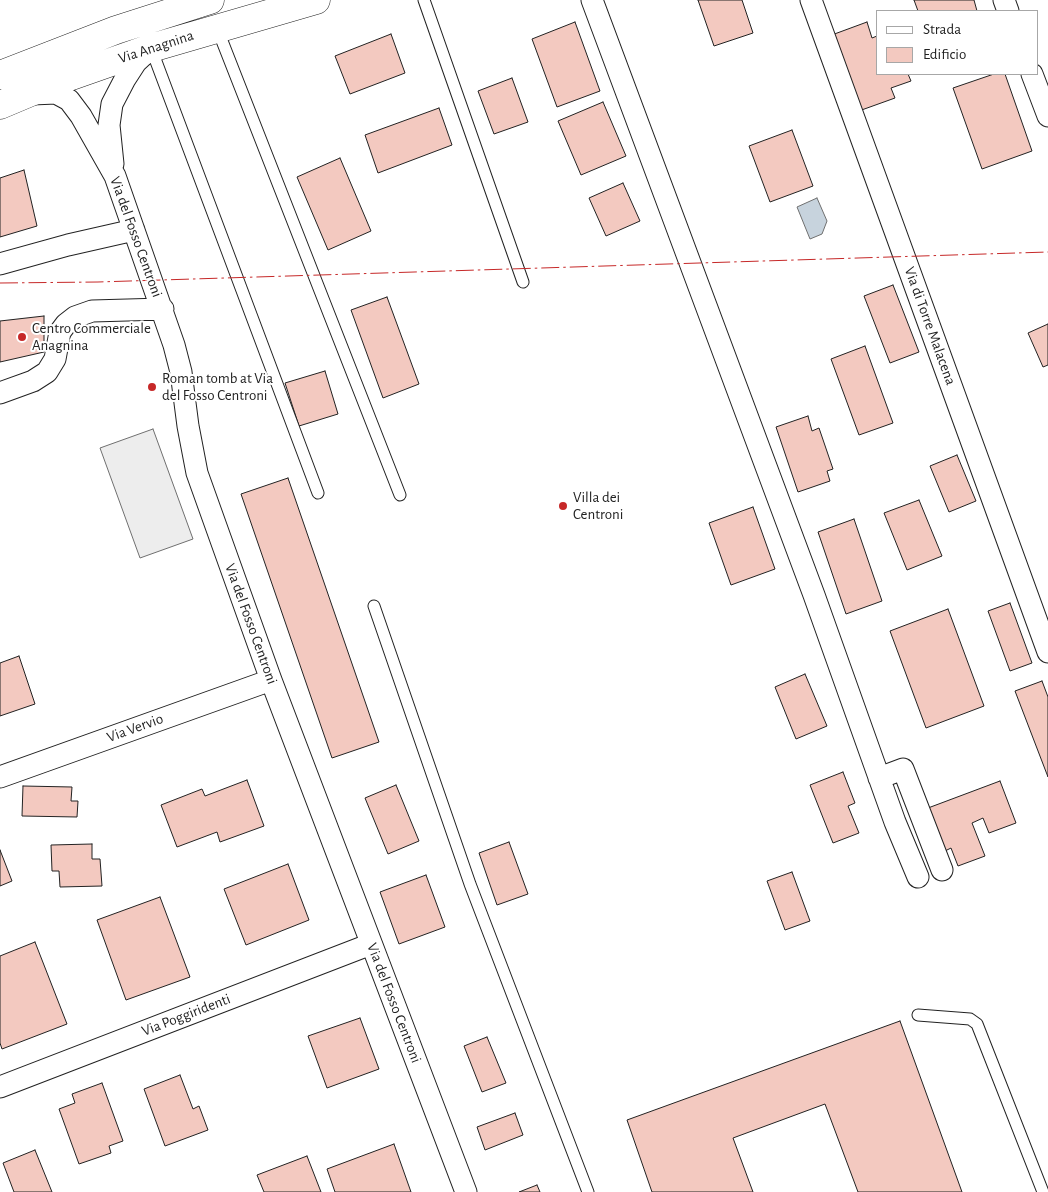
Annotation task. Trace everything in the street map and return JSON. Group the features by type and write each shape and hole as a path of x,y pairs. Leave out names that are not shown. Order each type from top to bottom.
{"main road":[{"name":"Via Anagnina","path":"0,75 116,30 210,0"},
{"name":"Via Anagnina","path":"11,100 151,48 316,0"}],"street":[{"path":"592,0 811,586 895,822 918,878"},
{"name":"Via di Torre Malacena","path":"811,0 1048,652"},
{"path":"115,176 108,125 111,109 125,79 136,62 151,48"},
{"path":"1038,74 1048,107"},
{"path":"1032,75 1048,116"},
{"name":"Via del Fosso Centroni","path":"11,100 40,92 56,93 69,100 82,116 115,176 163,309 181,372 188,426 197,473 271,680 466,1192"},
{"path":"0,264 68,245 134,230"},
{"path":"0,393 33,382 48,372 55,358 60,332 75,317 92,311 163,309"},
{"name":"Via Vervio","path":"0,776 271,680"},
{"path":"879,778 903,769 942,870"},
{"name":"Via Poggiridenti","path":"0,1087 371,944"}],"lane":[{"path":"424,0 523,282"},
{"path":"217,28 400,496"},
{"path":"151,48 318,493"},
{"path":"374,606 470,884 588,1192"},
{"path":"918,1015 970,1019 977,1024 1043,1192"}],"shaded area":[{"path":"817,198 827,221 822,234 810,239 797,207"},
{"path":"153,429 193,539 140,558 100,448"}],"building":[{"path":"698,0 742,0 753,33 714,46"},
{"path":"914,0 974,0 977,10 918,10"},
{"path":"575,22 600,91 557,107 532,39"},
{"path":"867,22 872,38 876,36 876,75 908,75 911,81 891,88 895,98 856,112 829,36"},
{"path":"391,34 405,73 350,94 335,56"},
{"path":"991,75 1005,75 1032,151 982,169 953,88"},
{"path":"512,78 528,122 494,134 478,91"},
{"path":"603,102 626,156 581,175 558,121"},
{"path":"439,108 452,145 378,173 365,135"},
{"path":"792,130 813,186 770,202 749,146"},
{"path":"340,158 371,231 328,250 297,177"},
{"path":"24,170 37,226 0,237 0,178"},
{"path":"623,183 640,221 606,236 589,198"},
{"path":"893,285 919,352 890,363 864,296"},
{"path":"387,297 419,384 383,398 351,310"},
{"name":"Centro Commerciale Anagnina","path":"44,316 44,352 0,362 0,321"},
{"path":"1048,324 1048,365 1043,367 1028,333"},
{"path":"865,346 893,423 859,435 831,359"},
{"path":"325,371 338,414 299,426 285,383"},
{"path":"808,416 812,431 819,428 833,469 827,471 830,481 798,492 776,427"},
{"path":"957,455 976,501 949,512 930,466"},
{"path":"288,478 379,742 332,758 241,494"},
{"path":"919,500 942,556 907,570 884,513"},
{"path":"753,507 775,569 731,585 709,523"},
{"path":"854,519 882,601 846,614 818,532"},
{"path":"1010,603 1032,663 1010,671 988,611"},
{"path":"948,609 984,706 926,728 890,631"},
{"path":"19,656 35,704 0,716 0,663"},
{"path":"805,674 827,726 796,739 775,687"},
{"path":"1042,681 1048,697 1048,777 1015,691"},
{"path":"843,772 855,803 848,806 859,833 833,843 810,785"},
{"path":"247,780 264,826 220,842 217,832 177,847 161,805 202,789 205,796"},
{"path":"1000,781 1016,823 989,833 983,818 972,823 985,856 958,866 951,848 945,851 928,808"},
{"path":"396,785 419,841 388,854 365,798"},
{"path":"23,786 72,787 71,801 78,801 77,817 22,816"},
{"path":"509,842 528,894 497,905 479,853"},
{"path":"92,844 92,859 100,859 102,886 60,887 59,871 52,871 51,845"},
{"path":"0,850 12,881 0,886"},
{"path":"288,864 309,920 246,945 224,889"},
{"path":"792,872 810,921 785,930 767,881"},
{"path":"426,875 445,927 399,944 380,892"},
{"path":"160,897 190,977 126,1000 97,920"},
{"path":"35,942 67,1024 2,1049 0,1043 0,956"},
{"path":"360,1018 379,1069 327,1088 308,1036"},
{"path":"900,1021 962,1192 858,1192 825,1104 733,1138 753,1192 652,1192 627,1120"},
{"path":"487,1037 506,1083 482,1092 464,1046"},
{"path":"180,1075 193,1109 199,1106 208,1130 165,1146 144,1089"},
{"path":"102,1083 123,1141 109,1146 111,1153 79,1164 59,1109 75,1103 72,1094"},
{"path":"515,1113 523,1135 485,1150 477,1127"},
{"path":"394,1144 411,1192 335,1192 327,1169"},
{"path":"35,1150 52,1192 14,1192 3,1163"},
{"path":"307,1156 321,1192 264,1192 257,1175"},
{"path":"537,1185 540,1192 519,1192"}],"power":[{"path":"0,283 98,282 1048,252"}],"place":[{"name":"Centro Commerciale Anagnina","path":"22,337"},
{"name":"Roman tomb at Via del Fosso Centroni","path":"152,387"},
{"name":"Villa dei Centroni","path":"563,506"}]}
